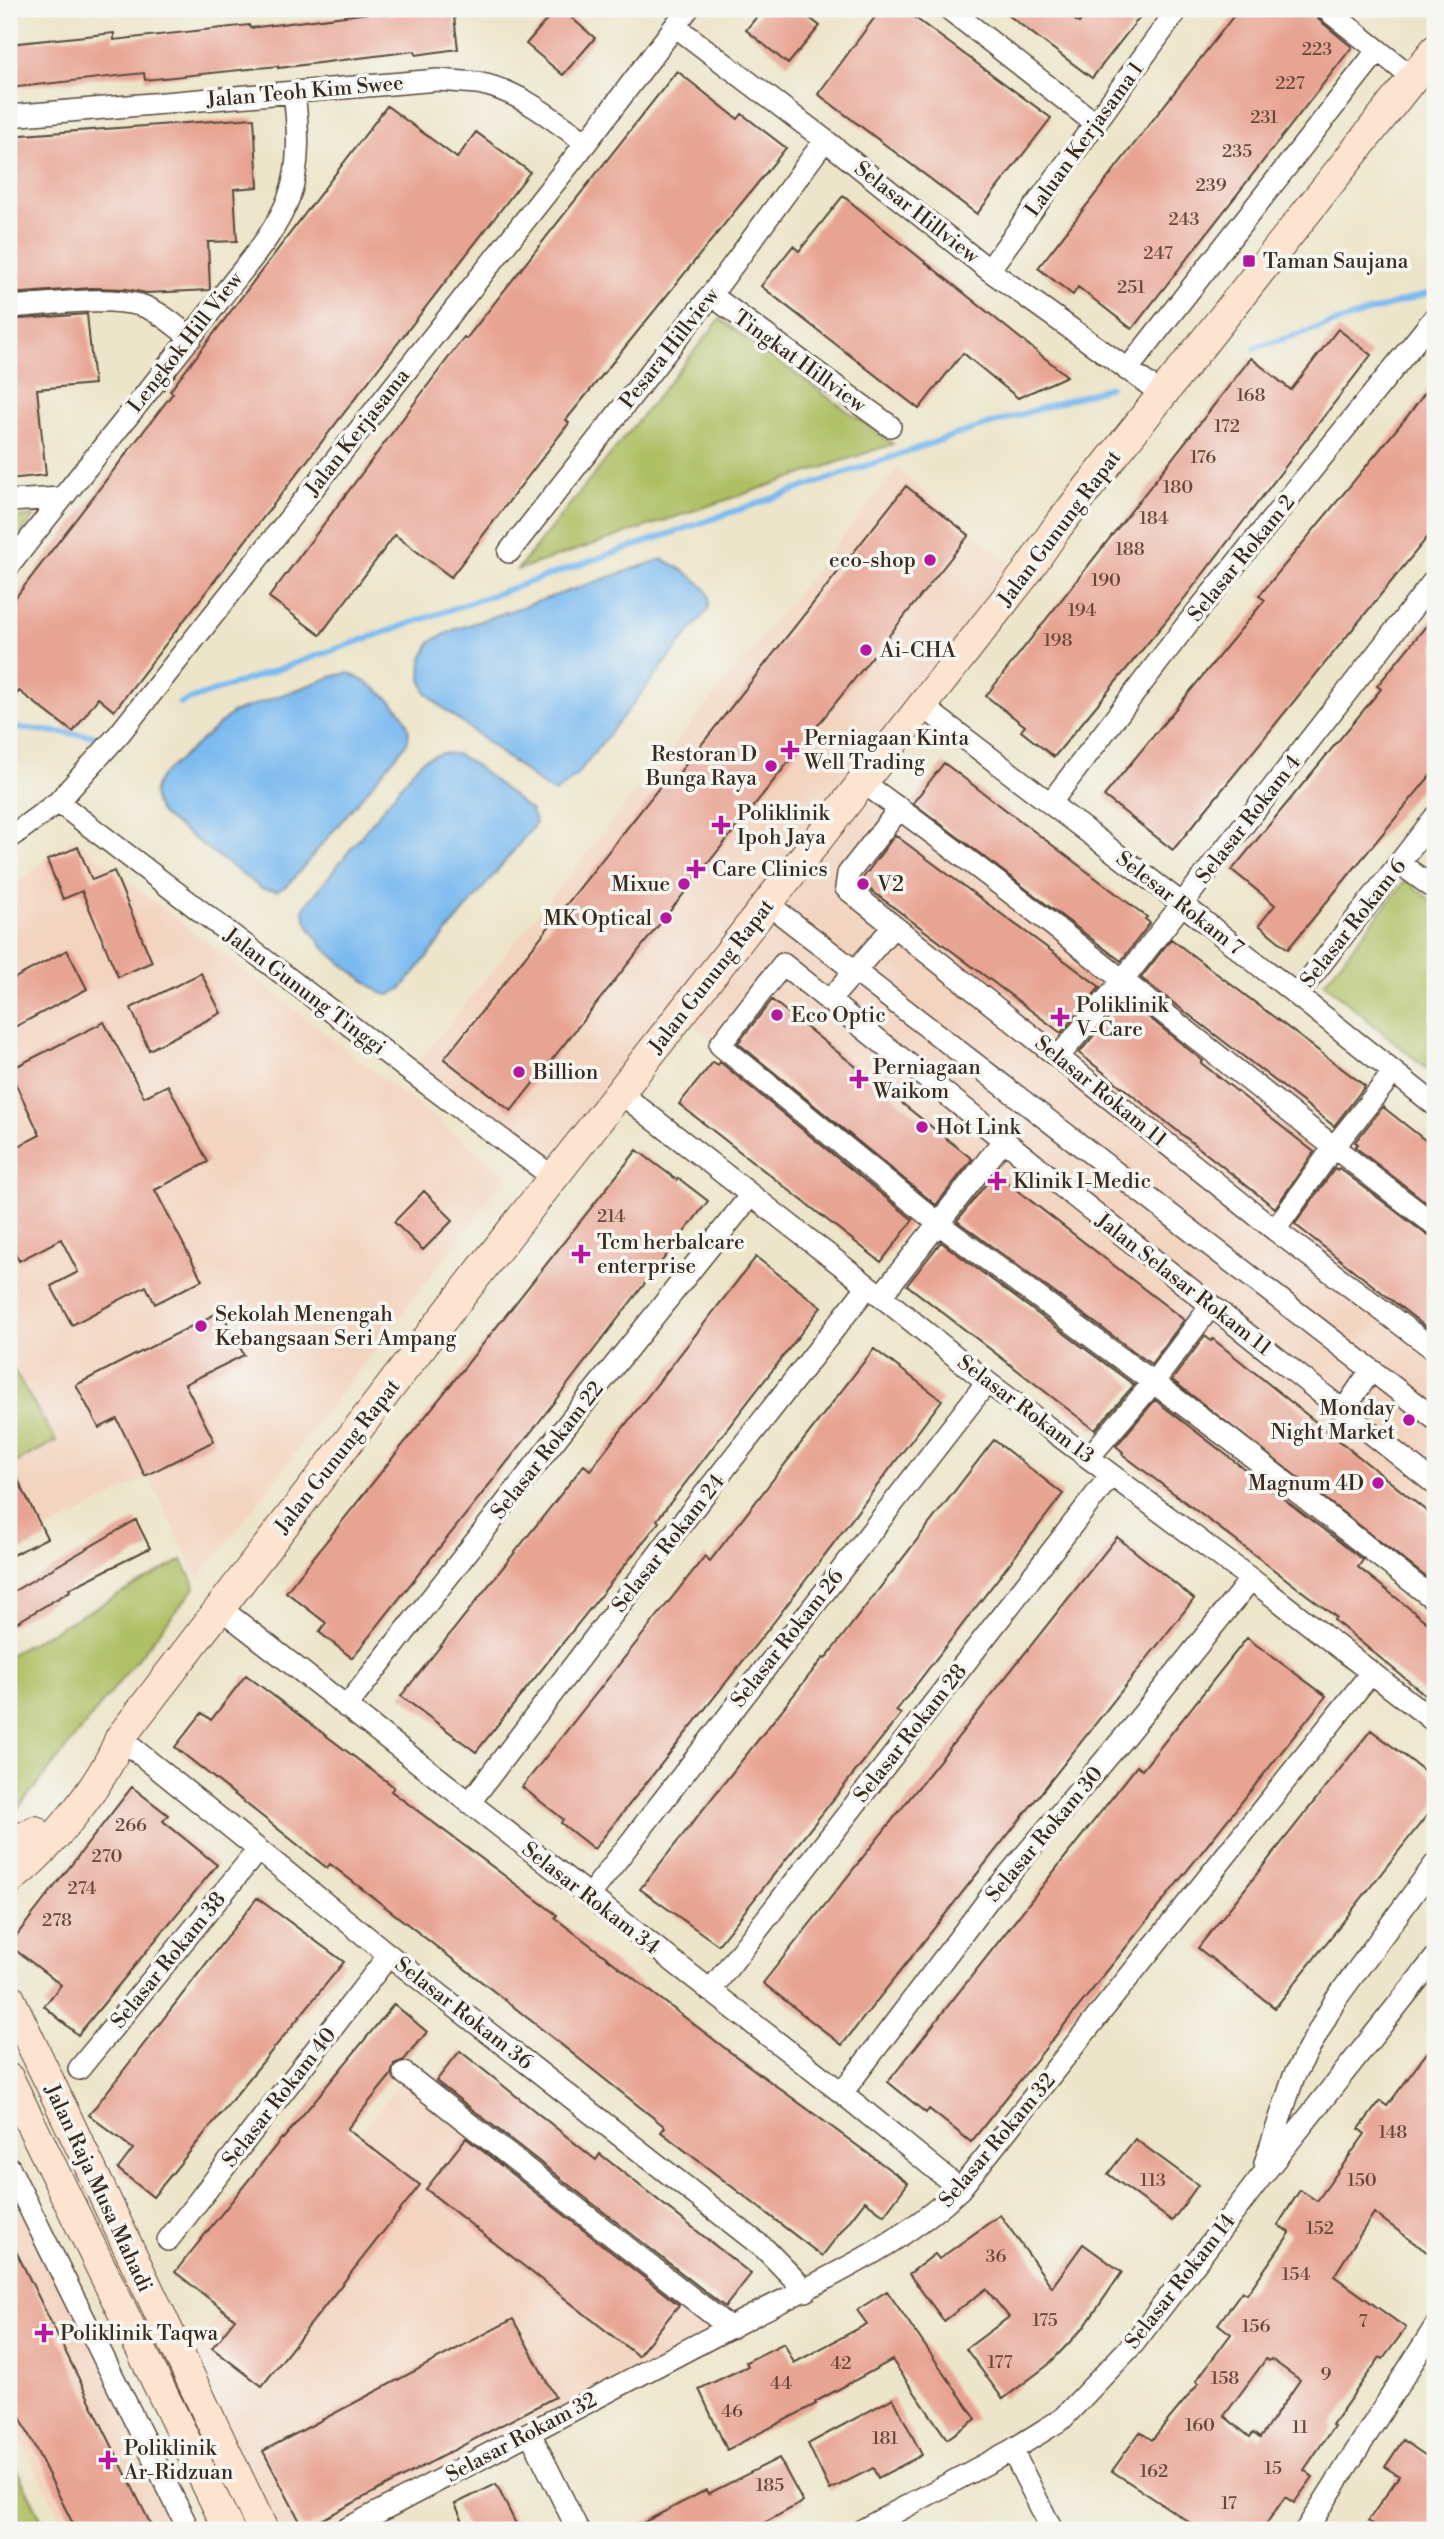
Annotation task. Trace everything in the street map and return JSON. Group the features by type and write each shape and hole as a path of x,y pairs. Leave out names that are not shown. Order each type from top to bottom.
{"street":[{"name":"Jalan Kerjasama","path":"9,838 58,802 120,733 586,143 688,9"},
{"path":"949,9 1096,124"},
{"name":"Laluan Kerjasama 1","path":"989,270 1178,9"},
{"path":"1326,9 1413,78"},
{"name":"Selasar Hillview","path":"674,26 825,139 989,270 1163,394"},
{"path":"1128,370 1378,50"},
{"name":"Jalan Gunung Rapat","path":"9,1880 26,1868 57,1835 112,1760 120,1738 220,1608 861,781 1435,50"},
{"name":"Jalan Teoh Kim Swee","path":"9,116 438,80 479,84 513,94 586,143"},
{"name":"Lengkok Hill View","path":"9,566 191,338 272,230 289,197 296,160 298,128 294,92"},
{"name":"Pesara Hillview","path":"509,552 711,295 825,139"},
{"name":"Tingkat Hillview","path":"711,295 890,426"},
{"path":"9,307 104,301 141,305 165,318 191,338"},
{"name":"Selasar Rokam 2","path":"1051,802 1188,622 1435,317"},
{"path":"9,501 61,498"},
{"name":"Selasar Rokam 4","path":"1059,1056 1123,980 1435,579"},
{"name":"Selesar Rokam 7","path":"921,705 1181,903 1435,1105"},
{"path":"861,781 1123,980 1435,1225"},
{"name":"Jalan Gunung Tinggi","path":"58,802 554,1178"},
{"name":"Selasar Rokam 11","path":"900,808 848,874 846,888 1275,1230 1435,1350"},
{"name":"Selasar Rokam 6","path":"1297,995 1435,817"},
{"path":"1399,863 1435,889"},
{"path":"768,904 1435,1419"},
{"path":"829,1001 893,927"},
{"name":"Jalan Selasar Rokam 11","path":"939,1224 720,1045 783,964 1435,1484"},
{"path":"1275,1230 1334,1148 1393,1073"},
{"name":"Selasar Rokam 13","path":"620,1092 987,1382 1251,1579 1435,1723"},
{"name":"Selasar Rokam 24","path":"470,1802 682,1523 875,1291 939,1224 1003,1141"},
{"name":"Selasar Rokam 22","path":"346,1707 751,1195"},
{"path":"939,1224 1294,1488 1435,1600"},
{"path":"1089,1457 1153,1382 1211,1306"},
{"path":"1344,1410 1371,1370"},
{"name":"Selasar Rokam 26","path":"589,1896 987,1382"},
{"name":"Selasar Rokam 28","path":"710,1991 1111,1475"},
{"name":"Selasar Rokam 30","path":"842,2093 994,1892 1126,1735 1251,1579"},
{"name":"Selasar Rokam 34","path":"220,1608 842,2093 960,2189"},
{"name":"Selasar Rokam 32","path":"344,2530 806,2291 932,2216 960,2189 1371,1673"},
{"name":"Jalan Gunung Rapat","path":"9,1856 35,1831 98,1749 120,1738"},
{"name":"Selasar Rokam 36","path":"120,1738 389,1955 765,2249 806,2291"},
{"path":"9,1845 35,1831"},
{"name":"Selasar Rokam 38","path":"79,2069 258,1850"},
{"path":"1261,2177 1294,2076 1335,1999 1435,1864"},
{"name":"Selasar Rokam 40","path":"168,2240 389,1955"},
{"name":"Selasar Rokam 14","path":"862,2530 1012,2450 1062,2419 1134,2343 1261,2177 1427,1983 1435,1958"},
{"name":"Jalan Raja Musa Mahadi","path":"9,1997 263,2530"},
{"path":"404,2073 730,2328"},
{"name":"Jalan Raja Musa Mahadi","path":"9,2079 229,2530"},
{"path":"9,2167 188,2528"},
{"path":"1306,2530 1435,2327"},
{"path":"530,2433 578,2530"},
{"path":"1012,2450 1052,2530"}],"shaded area":[{"path":"897,469 1023,575 860,785 1435,1225 1435,1603 682,1016 555,1177 410,1072"},
{"name":"Sekolah Menengah Kebangsaan Seri Ampang","path":"74,839 508,1175 199,1580 149,1477 9,1551 9,889"},
{"path":"406,2075 732,2329 347,2530 265,2530 183,2360"},
{"path":"9,2180 186,2530 66,2530 9,2417"}],"green space":[{"path":"720,319 893,444 517,570"},
{"path":"35,516 9,548 9,518"},
{"path":"1406,880 1435,904 1435,1076 1324,983"},
{"path":"9,1362 56,1441 9,1466"},
{"path":"182,1560 195,1587 9,1820 9,1655"},
{"path":"9,2455 47,2530 9,2530"}],"water":[{"path":"662,559 702,585 709,596 709,608 575,777 555,793 426,692 421,679 422,659 431,641 454,630"},
{"path":"349,673 381,693 400,711 409,732 407,743 288,885 277,891 262,889 161,814 155,804 154,795 155,786 161,776 232,713"},
{"path":"441,753 456,754 475,765 531,811 536,823 402,988 390,995 381,993 324,947 307,923 303,909 416,767 424,759"}],"building":[{"path":"453,9 458,49 416,55 415,51 278,68 145,80 144,73 9,88 9,44 114,33 114,40 249,25 250,28 385,11 385,15"},
{"path":"556,9 561,9 595,38 563,75 526,44"},
{"path":"763,9 798,9 820,26 788,64 746,30"},
{"path":"881,9 903,9 1051,118 977,214 818,94"},
{"path":"1000,9 1061,9 1079,23 1090,9 1146,9 1092,78"},
{"path":"1239,9 1313,9 1318,19 1352,47 1132,329 1078,287 1073,295 1038,268"},
{"path":"677,71 738,119 742,114 786,148 566,420 569,423 451,577 395,535 320,635 269,597 464,337 466,339"},
{"path":"387,106 457,158 476,132 530,172 114,711 98,698 73,732 19,691 9,705 9,606 173,393 170,391"},
{"path":"254,118 258,187 234,189 237,241 208,242 210,290 146,293 126,289 92,288 9,294 9,136"},
{"path":"843,196 1067,376 1018,398 963,353 919,409 761,286 793,246 799,251"},
{"path":"87,314 94,384 37,389 46,475 9,479 9,320"},
{"path":"1338,329 1371,355 1180,604 1054,757 1021,731 1025,726 986,696 1251,358 1291,390"},
{"path":"1435,379 1435,528 1173,850 1104,796 1265,600 1259,596"},
{"path":"906,486 969,535 511,1111 444,1059 670,774 675,778"},
{"path":"1435,615 1435,770 1288,949 1259,925 1275,905 1232,870 1381,689 1377,686"},
{"path":"944,763 1147,917 1145,919 1150,923 1121,961 913,803"},
{"path":"895,835 1100,987 1061,1033 860,882"},
{"path":"78,847 92,880 114,871 152,962 118,977 82,891 63,899 47,860"},
{"path":"1171,939 1365,1086 1334,1126 1141,978"},
{"path":"67,950 87,989 9,1030 9,981"},
{"path":"201,973 221,1013 149,1050 131,1008"},
{"path":"1125,998 1203,1061 1201,1063 1314,1152 1275,1208 1079,1053"},
{"path":"772,1000 972,1159 936,1205 738,1043"},
{"path":"104,1022 144,1097 168,1085 208,1162 155,1190 202,1280 155,1304 146,1286 72,1325 51,1286 78,1272 61,1239 19,1261 9,1241 9,1151 40,1135 9,1070"},
{"path":"713,1062 718,1065 720,1062 913,1220 881,1262 679,1104"},
{"path":"1383,1107 1435,1148 1435,1209 1355,1147 1358,1144 1355,1142"},
{"path":"637,1150 708,1201 535,1427 352,1658 319,1632 326,1623 286,1592"},
{"path":"1335,1168 1339,1168 1427,1235 1435,1238 1435,1334 1295,1224"},
{"path":"995,1173 1184,1320 1151,1364 957,1221"},
{"path":"424,1191 453,1220 423,1250 394,1222"},
{"path":"941,1242 1134,1385 1095,1430 907,1285"},
{"path":"756,1257 821,1307 657,1520 659,1522 476,1752 401,1696 584,1465 590,1470"},
{"path":"221,1311 244,1355 185,1384 214,1441 145,1476 117,1419 99,1428 76,1385"},
{"path":"1205,1336 1211,1341 1213,1339 1435,1518 1435,1584 1172,1380"},
{"path":"874,1349 942,1400 777,1618 594,1849 561,1823 563,1819 522,1787 705,1556 710,1561"},
{"path":"1155,1400 1363,1560 1358,1567 1435,1629 1435,1703 1334,1620 1336,1617 1122,1454 1116,1446"},
{"path":"994,1440 1063,1494 896,1711 901,1714 718,1945 640,1889 823,1658 825,1659"},
{"path":"9,1462 47,1538 9,1557"},
{"path":"136,1520 150,1548 69,1589 70,1591 9,1627 9,1594"},
{"path":"1117,1537 1194,1599 842,2045 763,1983"},
{"path":"1247,1638 1326,1696 971,2142 929,2109 926,2113 888,2082 1137,1766 1142,1770"},
{"path":"246,1675 394,1787 391,1791 557,1915 555,1918 730,2052 908,2183 884,2215 865,2201 822,2256 661,2132 665,2127 505,2000 330,1864 327,1868 175,1747 202,1713 211,1720"},
{"path":"1371,1730 1435,1779 1435,1805 1275,2008 1198,1948"},
{"path":"132,1787 168,1815 163,1821 217,1865 78,2035 44,2006 61,1985 9,1945"},
{"path":"257,1898 344,1962 153,2197 118,2169 133,2149 89,2115"},
{"path":"394,2004 427,2032 404,2060 394,2064 391,2075 347,2129 420,2185 262,2386 212,2348 235,2319 175,2272"},
{"path":"1435,2042 1435,2258 1374,2213 1334,2276 1406,2328 1383,2359 1380,2357 1332,2425 1334,2426 1304,2470 1313,2477 1294,2503 1285,2497 1262,2530 1201,2530 1112,2471 1140,2432 1152,2440 1199,2383 1196,2381 1231,2334 1218,2324 1242,2291 1247,2294 1290,2233 1278,2225 1300,2190 1317,2201 1365,2134 1359,2129 1380,2101 1387,2106","holes":["1266,2359 1271,2359 1300,2380 1260,2438 1253,2433 1250,2437 1224,2416"]},
{"path":"460,2051 596,2160 600,2154 751,2274 725,2307 436,2081"},
{"path":"466,2138 679,2305 638,2356 426,2189"},
{"path":"1135,2139 1198,2185 1172,2221 1108,2174"},
{"path":"1000,2215 1052,2287 1083,2244 1122,2272 1085,2326 1048,2365 1003,2399 966,2349 1009,2317 986,2289 944,2321 909,2274 935,2254 939,2259"},
{"path":"9,2237 150,2523 136,2530 76,2530 9,2395"},
{"path":"887,2291 976,2419 947,2439 892,2360 815,2402 816,2404 727,2450 699,2389 748,2366 746,2362 784,2343 794,2363 867,2324 857,2310"},
{"path":"513,2319 555,2397 304,2529 263,2451"},
{"path":"893,2398 922,2455 878,2478 873,2468 830,2490 808,2444"},
{"path":"1403,2440 1435,2462 1435,2524 1431,2530 1382,2530 1368,2521 1399,2476 1385,2467"},
{"path":"779,2458 803,2502 751,2530 629,2530 706,2490 708,2494"},
{"path":"496,2484 519,2530 467,2530 455,2504"}],"waterway":[{"path":"1255,348 1435,291"},
{"path":"180,703 958,434 1110,387"},
{"path":"9,727 95,736"}],"place":[{"name":"Taman Saujana","path":"1249,261"},
{"name":"eco-shop","path":"930,560"},
{"name":"Ai-CHA","path":"866,650"},
{"name":"Perniagaan Kinta Well Trading","path":"790,750"},
{"name":"Restoran D Bunga Raya","path":"771,766"},
{"name":"Poliklinik Ipoh Jaya","path":"721,825"},
{"name":"Care Clinics","path":"696,869"},
{"name":"Mixue","path":"684,884"},
{"name":"V2","path":"863,884"},
{"name":"MK Optical","path":"666,918"},
{"name":"Eco Optic","path":"777,1015"},
{"name":"Poliklinik V-Care","path":"1060,1017"},
{"name":"Billion","path":"519,1072"},
{"name":"Perniagaan Waikom","path":"859,1079"},
{"name":"Hot Link","path":"922,1127"},
{"name":"Klinik I-Medic","path":"997,1181"},
{"name":"Tcm herbalcare enterprise","path":"581,1254"},
{"name":"Sekolah Menengah Kebangsaan Seri Ampang","path":"201,1326"},
{"name":"Monday Night Market","path":"1409,1420"},
{"name":"Magnum 4D","path":"1378,1483"},
{"name":"Poliklinik Taqwa","path":"44,2333"},
{"name":"Poliklinik Ar-Ridzuan","path":"108,2460"}]}
